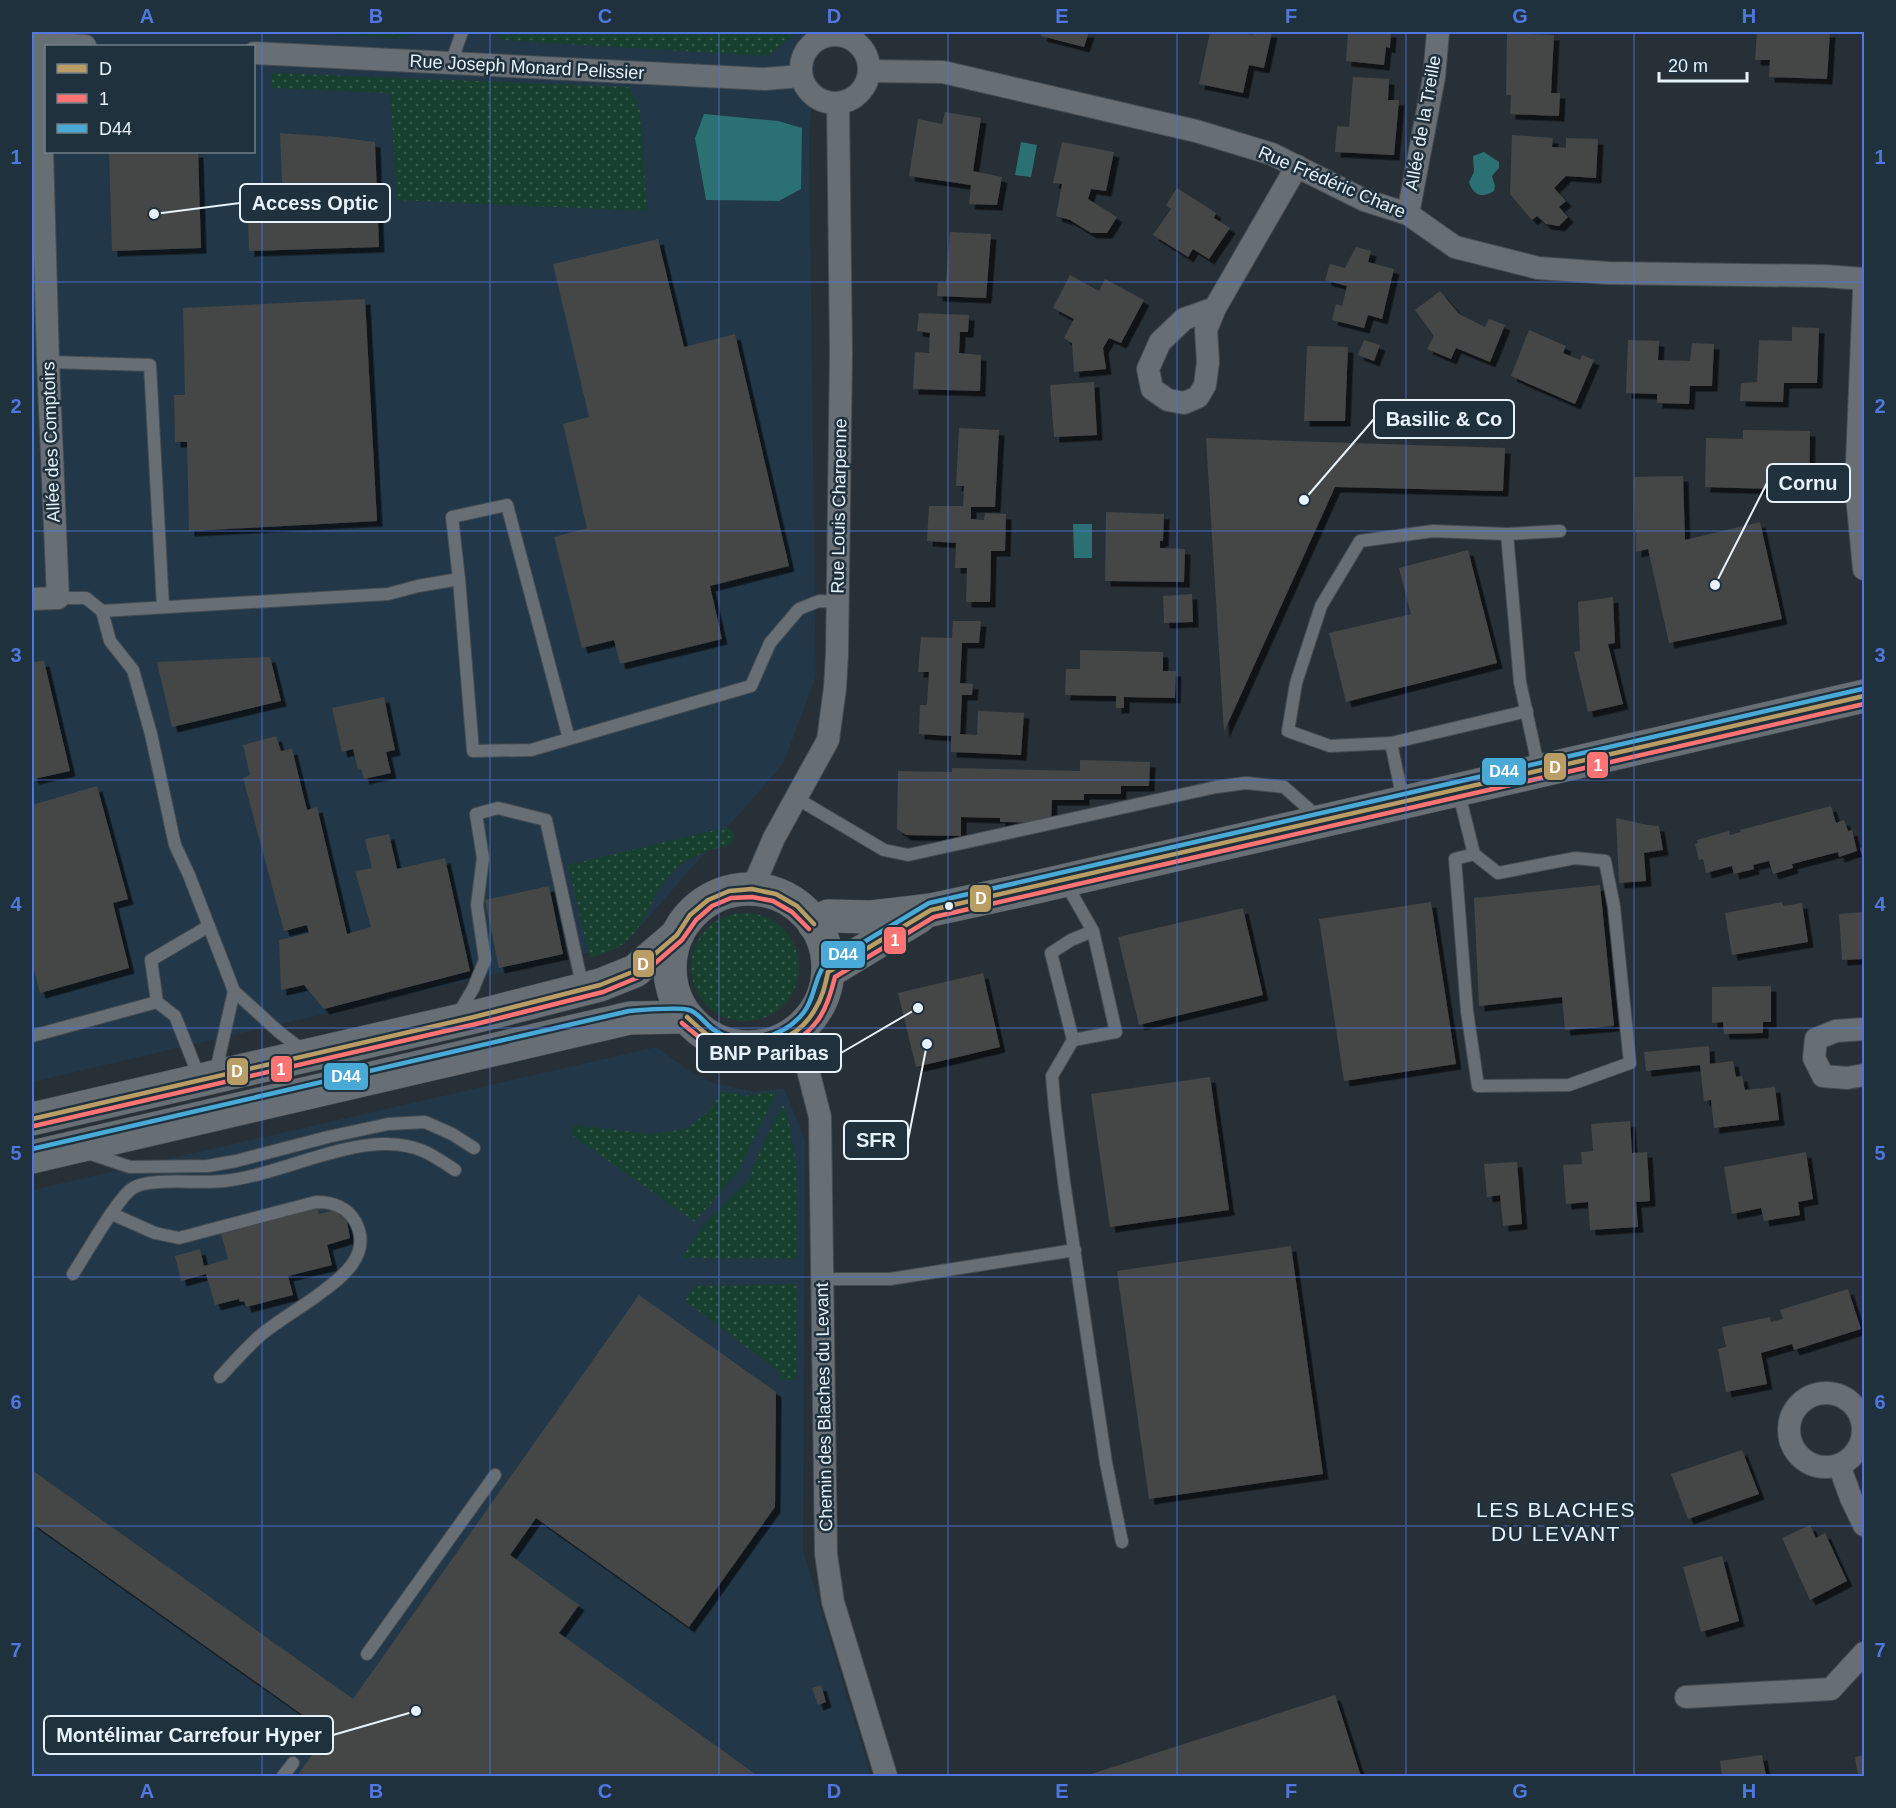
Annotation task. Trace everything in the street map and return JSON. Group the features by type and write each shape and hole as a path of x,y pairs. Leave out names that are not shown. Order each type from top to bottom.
{"main road":[{"path":"814,924 828,916 872,917 931,910 1065,881 1864,696"},
{"path":"35,1115 207,1079 600,986 635,971 677,934 690,915 708,900 729,891 752,889 776,894 797,906 814,924 825,947 828,972 823,996 811,1017 793,1034 775,1043 755,1047 735,1046 712,1039 687,1017 678,1005 670,982 670,958 677,934"},
{"path":"828,972 931,910"},
{"path":"32,1157 630,1018 687,1017"}],"street":[{"name":"Allée de la Treille","path":"1407,214 1434,77 1438,32"},
{"path":"836,33 859,44 868,60 869,71 867,83 852,100 838,104 826,103 812,96 804,87 801,60 810,45 820,38 836,33"},
{"path":"35,42 64,45"},
{"name":"Allée des Comptoirs","path":"35,42 58,598"},
{"name":"Rue Joseph Monard Pelissier","path":"255,53 765,79 801,76"},
{"name":"Rue Frédéric Chare","path":"869,71 943,72 1197,131 1272,154 1364,200 1407,214 1455,247 1538,268 1608,273 1864,279"},
{"name":"Rue Louis Charpenne","path":"752,889 774,838 828,740 835,688 841,362 838,104"},
{"path":"1215,308 1298,166"},
{"path":"1864,291 1860,486 1864,569"},
{"path":"32,599 58,598"},
{"path":"1864,1029 1836,1031 1816,1039 1814,1058 1823,1076 1847,1078 1864,1075"},
{"name":"Chemin des Blaches du Levant","path":"793,1034 807,1066 820,1117 821,1279 828,1564 833,1602 886,1776"},
{"path":"1839,1465 1864,1526"},
{"path":"1686,1697 1832,1689 1864,1653"}],"lane":[{"path":"452,63 462,32"},
{"path":"48,362 150,365 163,607"},
{"path":"569,739 507,505 452,517 473,751 531,750 569,739 751,686 770,643 799,609 819,601 837,602"},
{"path":"1527,711 1391,743 1330,746 1288,731 1296,683 1321,606 1360,541 1433,531 1507,534 1560,531"},
{"path":"1507,534 1520,682 1539,771"},
{"path":"102,610 388,594 459,579"},
{"path":"58,598 86,598 102,610 110,641 133,670 151,734 175,845 234,991 279,1032 309,1055"},
{"path":"1391,743 1403,802"},
{"path":"796,798 884,850 908,855 1216,787 1246,783 1284,787 1321,820"},
{"path":"1458,789 1474,854 1498,873 1575,858 1605,861 1614,907 1630,1063 1569,1085 1478,1086 1467,1011 1455,859 1474,854"},
{"path":"454,1022 485,960 477,905 483,858 476,814 498,808 546,820 584,990"},
{"path":"1065,881 1093,931 1116,1032 1072,1040"},
{"path":"207,1079 176,1016 157,1002 151,960 209,926"},
{"path":"1093,931 1071,940 1051,953 1072,1040 1052,1076 1062,1172 1106,1463 1122,1542"},
{"path":"207,1079 234,991"},
{"path":"32,1036 157,1002"},
{"path":"73,1148 130,1167 208,1166 388,1124 424,1122 452,1134 474,1148"},
{"path":"73,1274 120,1201 134,1188 151,1183 223,1182 358,1148 386,1144 424,1149 455,1170"},
{"path":"112,1214 155,1233 179,1238 316,1202 333,1202 354,1219 360,1232 360,1249 353,1264 343,1277 260,1336 220,1377"},
{"path":"821,1279 890,1280 1075,1250"},
{"path":"367,1654 495,1475"},
{"path":"283,1776 293,1763"}],"shaded area":[{"path":"32,32 817,32 809,138 816,676 783,764 625,944 32,1082"},
{"path":"656,1047 688,1070 713,1083 755,1092 784,1088 805,1140 803,1550 871,1776 32,1776 32,1190"}],"green space":[{"path":"292,32 423,32 399,38"},
{"path":"494,32 798,32 768,56 501,40"},
{"path":"271,73 629,87 640,110 647,211 397,200 390,93 272,88"},
{"path":"728,827 735,835 731,844 682,864 655,896 635,932 625,942 610,951 590,958 568,865"},
{"path":"745,913 766,917 783,929 795,946 799,967 795,988 783,1005 766,1017 745,1021 724,1017 707,1005 695,988 691,967 695,946 707,929 724,917"},
{"path":"722,1091 744,1096 777,1092 737,1173 695,1222 570,1134 575,1125 650,1134 687,1129 711,1109"},
{"path":"783,1104 793,1142 795,1161 797,1259 682,1258 704,1225 747,1182"},
{"path":"797,1284 796,1380 780,1380 780,1372 685,1301 695,1286"}],"water":[{"path":"704,114 778,121 802,128 801,189 779,201 706,200 695,138"},
{"path":"1021,142 1037,145 1031,177 1015,175"},
{"path":"1484,152 1499,162 1499,168 1492,176 1494,191 1482,195 1476,193 1469,182 1474,172 1473,156"},
{"path":"1073,524 1092,524 1092,558 1074,558"}],"building":[{"path":"1042,32 1089,32 1084,47 1041,36"},
{"path":"1210,32 1236,32 1253,35 1253,32 1272,32 1264,68 1249,65 1243,93 1199,84"},
{"path":"1348,32 1391,32 1390,48 1386,47 1384,65 1346,61"},
{"path":"1757,32 1830,32 1827,79 1769,77 1770,60 1755,60"},
{"path":"1507,33 1554,35 1551,93 1560,93 1559,116 1510,114 1511,95 1506,95"},
{"path":"1353,77 1389,79 1388,100 1399,100 1394,155 1335,152 1337,126 1349,127"},
{"path":"945,112 981,118 973,171 1002,177 997,205 969,204 971,185 909,176 918,119 942,124"},
{"path":"280,133 375,142 379,247 249,251 248,215 283,206"},
{"path":"1512,135 1553,138 1552,147 1566,148 1566,138 1598,139 1596,178 1566,176 1554,188 1566,201 1559,207 1568,217 1559,226 1546,224 1537,216 1532,220 1510,194"},
{"path":"1062,142 1114,152 1106,191 1091,189 1088,199 1117,217 1107,233 1091,233 1070,220 1056,216 1062,184 1053,183"},
{"path":"109,153 198,153 201,248 112,251"},
{"path":"1177,188 1216,213 1214,218 1230,228 1209,259 1193,249 1188,257 1153,235 1171,209 1166,205"},
{"path":"950,232 991,234 986,298 937,296 938,282 946,283"},
{"path":"658,239 684,347 735,334 789,566 710,586 722,639 620,664 614,640 582,648 554,537 587,528 563,424 589,417 553,264"},
{"path":"1356,247 1371,251 1368,262 1394,269 1382,319 1368,315 1364,328 1332,320 1336,304 1342,306 1347,286 1325,280 1330,264 1345,268"},
{"path":"1070,275 1099,291 1105,279 1144,300 1121,343 1109,338 1103,348 1106,369 1074,372 1072,343 1064,338 1074,319 1053,308"},
{"path":"1440,291 1459,314 1485,327 1489,319 1505,325 1490,362 1456,348 1451,359 1427,349 1434,336 1415,310"},
{"path":"365,299 377,521 189,531 187,442 175,442 174,395 185,395 183,308"},
{"path":"919,313 969,315 968,332 960,332 959,353 981,355 980,391 913,389 915,352 929,353 930,333 917,331"},
{"path":"1792,327 1819,328 1817,383 1784,383 1783,402 1740,401 1741,383 1757,382 1759,340 1792,341"},
{"path":"1529,330 1566,346 1563,353 1580,360 1582,355 1594,360 1575,404 1511,376"},
{"path":"1364,340 1380,345 1374,361 1358,355"},
{"path":"1628,340 1659,341 1658,360 1690,361 1692,343 1714,344 1712,386 1690,386 1689,404 1657,403 1657,394 1626,393"},
{"path":"1307,346 1348,347 1345,421 1304,421"},
{"path":"1094,382 1097,435 1054,437 1050,385"},
{"path":"959,428 999,430 995,507 971,507 971,519 984,520 985,513 1006,514 1005,551 991,551 990,602 966,602 967,568 955,568 956,543 927,541 929,506 963,506 964,486 956,486"},
{"path":"1743,430 1810,431 1809,490 1705,487 1706,438 1743,439"},
{"path":"1206,438 1505,448 1503,491 1335,487 1224,732"},
{"path":"1683,476 1685,540 1760,522 1782,619 1669,643 1648,549 1636,552 1634,477"},
{"path":"1106,512 1164,514 1163,541 1160,541 1160,548 1185,549 1184,582 1105,581"},
{"path":"1468,550 1497,663 1346,702 1329,633 1411,614 1399,568"},
{"path":"1192,594 1193,622 1164,623 1163,596"},
{"path":"1613,597 1615,643 1608,644 1623,704 1588,712 1574,652 1580,651 1578,602"},
{"path":"953,621 981,621 979,643 962,643 960,683 973,684 972,695 962,695 960,734 977,735 978,711 1024,713 1021,755 951,752 951,736 919,734 920,705 927,705 929,672 918,672 921,637 952,638"},
{"path":"1080,650 1163,652 1163,671 1176,671 1175,698 1124,697 1124,708 1116,708 1116,696 1065,695 1066,669 1080,669"},
{"path":"270,657 281,701 172,727 157,662"},
{"path":"44,661 70,771 34,779 32,777 32,662"},
{"path":"384,697 395,750 386,752 391,773 364,779 361,769 358,770 353,749 342,752 332,708"},
{"path":"276,736 281,751 292,749 307,810 317,807 347,934 371,927 355,871 372,868 365,839 389,834 397,869 445,858 470,971 324,1009 304,985 281,990 279,940 309,933 307,925 284,931 243,778 250,775 243,745"},
{"path":"1080,760 1150,762 1149,786 1121,786 1121,794 1084,794 1084,800 1052,800 1051,823 1000,822 1000,818 961,817 961,836 906,835 897,829 898,771 952,772 952,768 1080,771"},
{"path":"97,786 128,899 113,903 129,968 40,993 32,963 32,805"},
{"path":"1831,806 1836,823 1844,820 1848,831 1852,830 1857,851 1839,857 1838,852 1792,864 1793,868 1773,874 1769,861 1753,865 1754,869 1734,874 1732,866 1706,873 1703,859 1699,860 1695,844 1698,843 1697,840 1729,831 1730,835 1741,832 1740,830"},
{"path":"1616,818 1659,826 1663,850 1644,853 1646,881 1619,883"},
{"path":"1864,847 1864,864 1860,848"},
{"path":"1600,885 1614,1026 1565,1030 1562,997 1479,1006 1474,898"},
{"path":"549,886 563,954 499,968 485,900"},
{"path":"1431,902 1456,1064 1344,1081 1319,919"},
{"path":"1782,902 1783,906 1802,903 1808,942 1732,955 1725,913"},
{"path":"1243,908 1263,995 1139,1025 1118,937"},
{"path":"1864,912 1864,959 1842,960 1839,914"},
{"path":"983,973 1000,1047 916,1067 898,993"},
{"path":"1771,986 1771,1022 1763,1022 1763,1033 1724,1034 1723,1022 1712,1023 1712,987"},
{"path":"1709,1046 1710,1064 1733,1061 1736,1077 1742,1076 1745,1090 1775,1087 1779,1120 1714,1128 1711,1100 1704,1101 1700,1065 1646,1071 1644,1052"},
{"path":"1210,1077 1229,1210 1110,1227 1091,1094"},
{"path":"1630,1121 1632,1153 1647,1152 1650,1201 1636,1202 1638,1227 1590,1230 1588,1202 1566,1204 1563,1165 1582,1164 1581,1152 1593,1151 1591,1124"},
{"path":"1806,1152 1813,1199 1798,1202 1800,1215 1764,1221 1761,1208 1732,1214 1724,1167"},
{"path":"1517,1162 1522,1224 1503,1226 1500,1195 1487,1197 1484,1164"},
{"path":"317,1208 319,1214 335,1210 347,1221 350,1238 327,1245 332,1265 288,1276 293,1295 246,1307 244,1301 240,1302 239,1299 215,1305 206,1274 181,1281 175,1256 200,1249 204,1266 228,1259 221,1234"},
{"path":"1291,1246 1323,1474 1149,1499 1117,1271"},
{"path":"1848,1289 1861,1329 1794,1350 1792,1344 1761,1353 1767,1384 1726,1392 1718,1349 1726,1347 1722,1327 1770,1317 1771,1322 1783,1319 1780,1310"},
{"path":"639,1295 776,1392 775,1507 689,1627 536,1518 510,1555 579,1605 559,1633 758,1776 297,1776 328,1733 32,1523 32,1470 353,1699"},
{"path":"1742,1450 1759,1494 1688,1519 1671,1474"},
{"path":"1810,1525 1816,1538 1825,1533 1847,1581 1810,1600 1782,1538"},
{"path":"1722,1556 1739,1621 1701,1632 1683,1567"},
{"path":"821,1685 826,1702 818,1705 812,1688"},
{"path":"1335,1695 1361,1776 1085,1776"},
{"path":"1762,1755 1766,1776 1722,1776 1720,1761"},
{"path":"1864,1755 1864,1776 1858,1776 1855,1757"}],"transit line":[{"name":"D44","path":"32,1149 629,1011 689,1010 725,1036 750,1040 762,1038 785,1028 804,1012 824,966 929,903 1862,689"},
{"name":"D","path":"687,1017 709,1036 724,1044 749,1048 762,1046 786,1037 807,1021 819,1002 828,972 931,910 1864,696"},
{"name":"1","path":"682,1023 719,1050 746,1056 773,1051 798,1039 818,1020 826,1005 835,977 934,917 1864,704"},
{"name":"D","path":"32,1119 474,1017 600,985 635,971 677,935 690,915 708,900 729,891 752,889 776,894 797,906 814,924"},
{"name":"1","path":"34,1126 476,1024 603,992 639,977 682,940 696,920 712,906 731,898 752,897 773,901 792,912 809,929"}],"place":[{"name":"Access Optic","path":"154,214"},
{"name":"Basilic & Co","path":"1304,500"},
{"name":"Cornu","path":"1715,585"},
{"name":"BNP Paribas","path":"918,1008"},
{"name":"SFR","path":"927,1044"},
{"name":"Montélimar Carrefour Hyper","path":"416,1711"}],"district":[{"name":"LES BLACHES DU LEVANT","path":"1556,1521"}]}
